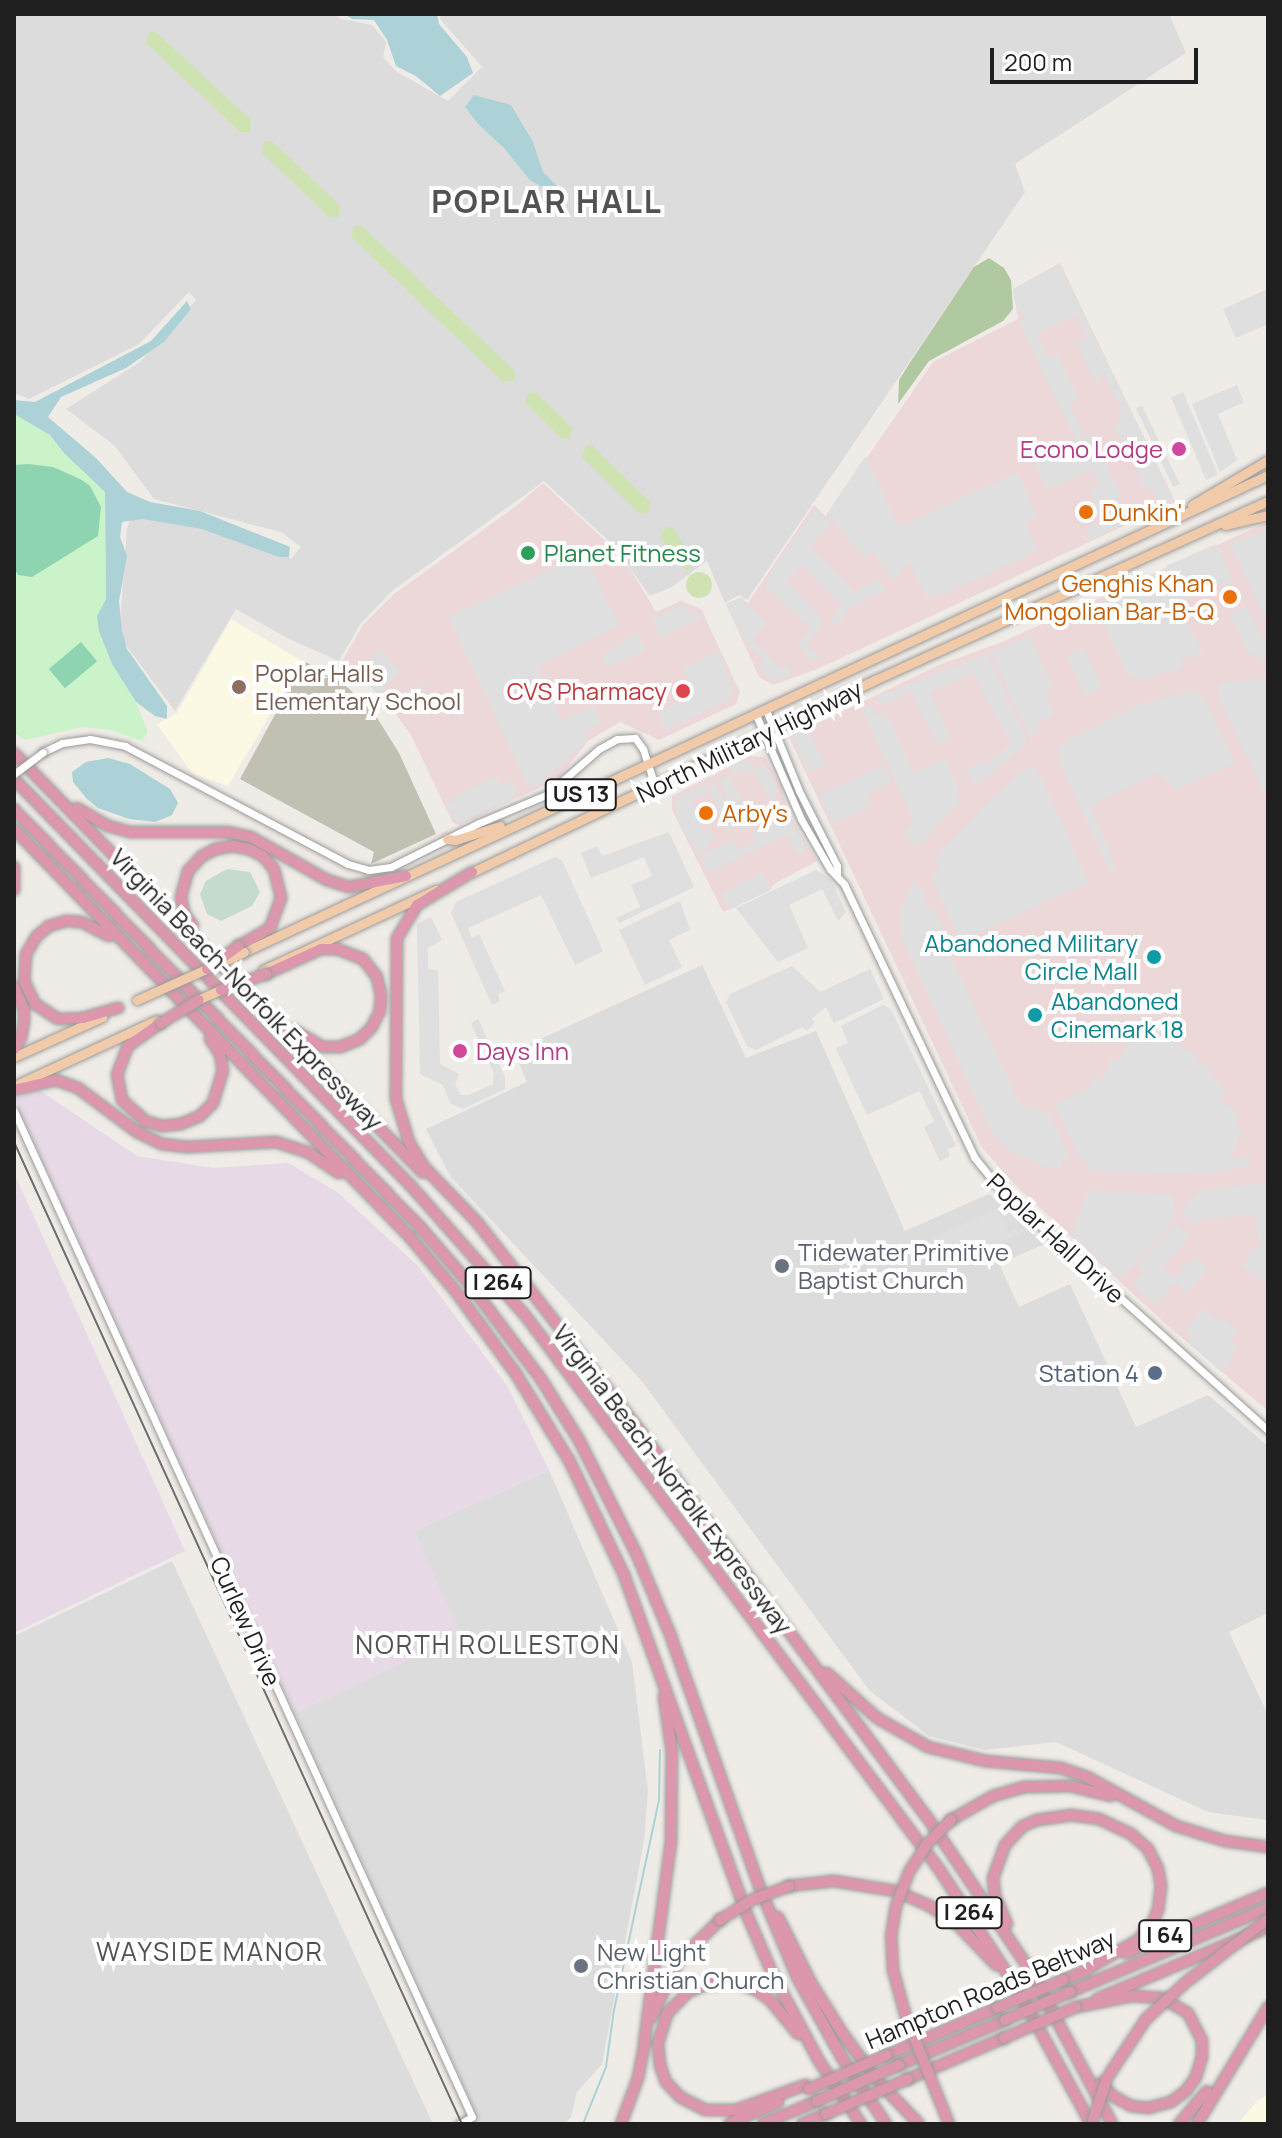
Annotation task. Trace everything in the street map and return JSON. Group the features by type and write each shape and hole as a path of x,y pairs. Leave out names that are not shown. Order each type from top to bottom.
{"highway":[{"path":"14,753 229,971 507,1263"},
{"path":"34,774 82,813 118,829 146,834 227,832 251,837 327,880 349,887 406,876"},
{"name":"Virginia Beach-Norfolk Expressway","path":"14,776 378,1152 505,1291 905,1821 1016,1987 1092,2124"},
{"name":"Virginia Beach-Norfolk Expressway","path":"14,809 422,1229 472,1287 541,1379 593,1465 637,1555 670,1634 782,1944 809,2001 886,2124"},
{"path":"14,829 384,1210 457,1293 530,1395 569,1460 609,1541 654,1653 757,1941 819,2061 859,2124"},
{"path":"207,969 242,949 262,935 274,922 280,907 280,886 274,869 263,856 242,847 224,846 209,851 193,864 184,879 181,897 189,921 229,971"},
{"path":"14,867 14,890"},
{"path":"472,872 417,905 397,938 396,1099 403,1130 416,1155 477,1222 640,1431 946,1843 1031,1972 1073,2045 1112,2124"},
{"path":"119,1008 65,1020 42,1010 30,997 24,981 23,963 29,946 49,926 66,921 82,922 100,929 143,963"},
{"path":"221,990 321,949 355,954 377,977 381,994 377,1020 360,1039 340,1047 323,1047 302,1037 253,996"},
{"path":"14,987 24,1009 16,1052"},
{"path":"173,994 218,1050 223,1071 218,1095 206,1111 190,1121 172,1126 155,1124 137,1117 122,1100 117,1083 119,1064 128,1046 159,1021 199,1000"},
{"path":"14,1088 32,1081 56,1080 71,1084 137,1132 162,1144 187,1147 263,1142 293,1146 333,1167 384,1210"},
{"path":"793,1635 863,1707 910,1739 961,1757 1061,1768 1087,1777 1136,1806"},
{"path":"621,2124 638,2078 671,1842 674,1784 669,1723 654,1653"},
{"path":"949,2124 906,2017 893,1970 891,1937 896,1906 909,1872 927,1844 951,1820 993,1796 1037,1785 1085,1788 1136,1806 1201,1835 1268,1847"},
{"path":"1031,1972 995,1896 995,1867 1008,1839 1023,1826 1037,1820 1071,1815 1099,1819 1131,1834 1153,1858 1161,1879 1158,1910 1146,1932 1085,1970"},
{"path":"751,1861 827,2010 876,2079 919,2124"},
{"path":"644,2044 653,2010 669,1976 687,1950 720,1920 754,1899 789,1886 849,1882 896,1891 919,1900 958,1925 1016,1987"},
{"name":"Hampton Roads Beltway","path":"808,2087 1268,1893"},
{"path":"763,2124 1268,1908"},
{"path":"1092,2124 1107,2078 1146,2019 1174,1992 1268,1919"},
{"name":"I 64","path":"827,2116 1268,1927"},
{"path":"808,2087 736,2110 714,2111 696,2107 680,2097 663,2074 658,2043 663,2021 673,2005 697,1987 716,1982 746,1985 770,2000 819,2061"},
{"path":"1073,2045 1107,2090 1122,2102 1141,2108 1161,2106 1180,2097 1196,2077 1202,2057 1202,2040 1195,2022 1174,2002 1147,1996 1079,2007"},
{"path":"1197,2124 1268,2007"},
{"path":"1179,2124 1245,2042"},
{"path":"729,2124 808,2087"},
{"path":"802,2124 827,2116"},
{"path":"816,2124 827,2116"}],"main road":[{"path":"1170,520 1217,488 1268,460"},
{"name":"North Military Highway","path":"242,949 761,713 1268,475"},
{"name":"North Military Highway","path":"264,972 768,731 1268,501"},
{"path":"1214,527 1268,515"},
{"path":"447,839 455,840 519,822"},
{"path":"16,1052 207,969"},
{"path":"199,1000 221,990"},
{"path":"32,1081 159,1021"}],"street":[{"name":"Poplar Hall Drive","path":"761,713 801,819 825,861 837,873 964,1140 984,1171 1146,1323 1268,1430"},
{"path":"14,776 43,752 62,743 90,739 125,746 360,869 386,869 546,795 599,749 617,739 635,738 655,786"},
{"name":"Curlew Drive","path":"14,1111 17,1124 472,2117 459,2124"}],"shaded area":[{"path":"14,14 336,14 341,19 372,25 386,42 383,57 397,72 448,101 482,67 440,19 441,14 1169,14 1186,53 1015,164 1025,192 747,600 739,595 725,603 707,561 670,588 650,596 614,546 544,481 392,591 361,623 339,661 289,639 236,609 175,711 119,636 127,529 133,511 275,546 291,559 301,547 281,532 154,499 115,446 66,409 140,362 196,300 189,292 139,344 29,399 14,393"},
{"path":"1060,263 1175,502 820,668 773,685 759,677 726,604 739,598 748,603 814,505 826,517 933,362 1018,319 1013,289"},
{"path":"1060,265 1174,499 1160,506 1152,488 1145,490 1114,425 1121,421 1121,409 1104,375 1097,385 1077,344 1087,338 1075,315 1036,334 1048,358 1057,354 1078,396 1070,406 1083,433 1080,435 1083,439 1092,435 1122,498 1109,505 1119,526 1091,540 1086,529 1104,520 1089,489 1099,484 1091,470 1048,490 1034,461 1076,440 1019,322 1024,319 1014,299 1013,290 1018,286"},
{"path":"1268,289 1268,324 1236,338 1223,309"},
{"path":"1237,385 1244,402 1218,414 1237,460 1220,472 1192,404"},
{"path":"1183,392 1218,475 1206,480 1171,397"},
{"path":"1142,406 1180,484 1173,487 1136,408"},
{"path":"865,457 899,527 1017,472 1037,516 1025,522 1038,550 946,594 937,593 927,598 909,562 894,581 871,552 865,557 826,515"},
{"path":"543,483 613,548 656,612 681,601 701,609 740,692 736,704 659,740 620,722 588,741 558,779 460,825 453,823 411,735 384,698 341,663 363,625 394,594 515,507"},
{"path":"815,509 832,524 809,546 856,593 876,579 887,590 850,608 843,615 845,620 836,625 830,620 842,607 801,565 786,581 824,619 818,625 821,629 807,644 819,657 813,662 797,645 811,629 767,587 766,579"},
{"path":"1268,522 1268,1411 1167,1325 1016,1186 982,1148 789,737 939,665 1002,642"},
{"path":"1268,531 1265,552 1268,623 1229,541 1240,541"},
{"path":"1216,544 1232,580 1183,602 1167,566"},
{"path":"584,554 619,626 536,667 562,721 594,705 602,723 583,733 588,740 536,787 527,784 449,617"},
{"path":"1156,572 1166,575 1203,655 1180,659 1182,668 1138,680 1129,677 1098,611 1104,597"},
{"path":"742,598 767,623 752,640 781,668 785,665 792,672 782,682 778,678 774,683 757,667 764,659 744,641 727,605"},
{"path":"685,604 689,615 699,612 701,619 660,638 652,619"},
{"path":"1247,607 1268,651 1268,655 1260,659 1248,652 1230,615"},
{"name":"Poplar Halls Elementary School","path":"231,619 302,661 228,786 192,773 157,724 177,713"},
{"path":"637,632 645,651 611,665 605,664 602,655"},
{"path":"1029,636 1054,688 1045,692 1055,715 1037,724 1040,731 1029,736 991,653"},
{"path":"1084,648 1102,688 1085,696 1067,656"},
{"path":"380,650 401,671 378,695 357,673"},
{"path":"718,651 734,687 729,692 731,699 664,731 659,711 695,695 683,669"},
{"path":"987,654 1026,738 1024,746 976,786 966,771 980,759 986,765 1011,744 973,673 930,693 951,737 937,745 911,691 881,705 877,697"},
{"path":"304,661 344,684 374,713 399,753 436,834 371,864 374,852 240,779"},
{"path":"1268,678 1268,800 1218,696 1219,683"},
{"path":"422,684 433,706 414,716 403,693"},
{"path":"1193,690 1204,698 1235,763 1176,790 1158,773 1090,806 1117,868 1110,871 1060,763 1058,746 1135,706"},
{"path":"871,705 875,715 885,711 914,773 945,759 959,789 955,794 962,800 922,843 913,844 903,834 914,821 862,709"},
{"path":"808,728 825,765 809,773 792,736"},
{"path":"751,756 765,757 781,786 788,812 817,861 774,884 769,891 723,912 672,810 672,796"},
{"path":"743,760 760,770 764,765 766,768 778,791 771,802 754,771 735,774 729,767"},
{"path":"1031,764 1041,777 1088,882 961,941 931,876 940,866 934,859 993,797"},
{"path":"884,765 891,782 868,793 873,805 833,824 819,795"},
{"path":"728,774 748,814 774,805 781,812 741,831 720,782"},
{"path":"496,776 501,785 511,781 515,791 512,800 463,822 452,820 446,805 454,801 453,797"},
{"path":"714,780 734,825 729,833 710,792 692,800 705,831 710,829 715,840 707,844 709,848 697,854 677,817 675,804 678,796 705,785 709,789"},
{"path":"778,821 781,828 791,821 808,849 797,854 787,835 708,873 700,856 732,840 738,850 755,842 751,833"},
{"path":"669,832 694,887 619,923 616,918 640,907 631,885 652,876 644,857 591,878 581,853 597,846 602,856"},
{"path":"555,857 562,860 603,951 575,965 541,895 468,928 472,938 479,934 505,991 498,994 500,1001 492,1005 451,913 456,902"},
{"path":"816,870 831,880 846,912 838,921 822,889 789,905 808,948 778,962 736,908"},
{"path":"762,873 770,889 730,909 722,893"},
{"path":"914,881 921,887 927,909 933,907 949,942 953,961 1020,1105 1048,1112 1071,1160 1062,1159 1062,1170 1042,1166 1012,1152 996,1137 986,1120 902,938 900,911"},
{"path":"680,901 690,930 669,940 682,967 645,985 619,930"},
{"path":"431,917 442,940 428,948 428,969 438,970 440,1064 459,1074 455,1085 461,1095 469,1095 493,1084 494,1073 471,1023 478,1019 505,1077 505,1089 463,1109 451,1104 443,1085 420,1074 417,924"},
{"path":"702,965 746,1058 816,1031 905,1231 989,1194 1045,1244 999,1264 1019,1307 1070,1284 1136,1427 1208,1395 1268,1446 1268,1613 1229,1632 1268,1715 1268,1820 1208,1812 1056,1742 985,1750 929,1736 869,1690 641,1380 450,1176 426,1129 527,1082 514,1051"},
{"path":"792,966 820,992 870,969 884,999 834,1023 826,1007 811,1019 815,1022 807,1031 802,1027 756,1050 747,1046 726,1002 730,994"},
{"path":"883,1005 891,1009 956,1146 947,1149 950,1156 940,1161 924,1127 934,1122 920,1091 867,1115 836,1048 848,1043 841,1026"},
{"path":"1153,1029 1162,1033 1164,1030 1181,1039 1179,1045 1197,1055 1196,1060 1212,1070 1210,1076 1218,1080 1217,1085 1226,1089 1222,1101 1239,1115 1235,1126 1242,1129 1231,1159 1249,1157 1250,1166 1209,1173 1157,1174 1089,1171 1088,1161 1081,1161 1055,1104 1089,1089 1094,1076 1103,1080 1111,1058 1121,1061 1128,1040 1138,1044 1142,1032 1151,1035"},
{"path":"39,1090 137,1156 213,1168 288,1163 337,1192 417,1265 508,1387 549,1470 414,1531 461,1635 295,1713 14,1098"},
{"path":"14,1173 185,1551 14,1633"},
{"path":"1268,1183 1268,1231 1258,1242 1255,1215 1202,1219 1196,1225 1181,1212 1201,1190"},
{"path":"1088,1190 1173,1195 1176,1219 1125,1275 1117,1276 1072,1234"},
{"path":"998,1208 1008,1232 1016,1229 1019,1234 945,1267 932,1239"},
{"path":"1176,1224 1190,1237 1162,1268 1174,1278 1195,1256 1208,1269 1187,1292 1176,1282 1155,1305 1133,1284 1144,1273 1137,1266"},
{"path":"1268,1236 1268,1288 1242,1265"},
{"path":"1204,1308 1218,1321 1222,1317 1237,1331 1231,1339 1238,1347 1231,1355 1234,1358 1221,1372 1188,1342 1192,1337 1185,1330"},
{"path":"549,1470 632,1662 648,1791 644,1841 602,2064 577,2092 571,2117 565,2124 464,2124 461,2117 474,2108 295,1713 460,1635 414,1531"},
{"path":"172,1561 433,2124 14,2124 14,1636"},
{"path":"1268,2094 1268,2124 1238,2124 1256,2102"}],"green space":[{"path":"149,32 156,32 251,120 250,132 240,132 146,43"},
{"path":"265,141 272,141 340,205 339,217 329,217 261,152"},
{"path":"354,226 362,226 514,370 515,380 503,382 351,237"},
{"path":"989,258 1004,268 1011,280 1013,309 1003,321 929,361 898,404 899,380 974,267"},
{"path":"528,392 536,393 572,427 570,439 561,438 525,403"},
{"path":"14,414 50,435 64,453 105,492 106,599 97,616 112,664 136,702 148,732 142,741 110,730 83,727 25,740 14,733"},
{"path":"586,446 593,446 650,502 649,513 639,513 582,457"},
{"path":"14,465 53,467 82,480 90,486 101,507 98,536 32,577 18,575 14,568"},
{"path":"666,527 673,528 697,564 686,571 660,537"},
{"path":"699,572 708,576 712,585 708,594 699,598 690,594 686,585 690,576"},
{"path":"81,642 97,661 65,688 49,669"},
{"path":"227,869 250,872 260,892 252,906 221,921 207,914 200,894 206,881"}],"water":[{"path":"344,14 437,14 439,24 467,57 473,73 440,96 416,76 396,66 387,40 374,20 352,19"},
{"path":"474,95 511,105 533,142 543,172 564,193 555,194 530,180 504,148 478,124 465,107"},
{"path":"187,301 191,309 164,342 126,368 61,397 48,417 96,458 127,492 150,502 200,511 290,547 289,557 279,557 202,529 143,519 122,522 120,537 127,556 119,601 122,631 127,649 167,706 167,719 155,716 136,702 112,664 99,631 97,616 106,599 105,492 64,453 50,435 14,414 14,400 35,402 151,341"},
{"path":"108,758 130,764 170,789 178,803 172,815 155,822 129,819 98,808 87,799 73,782 72,772 86,762"}],"waterway":[{"path":"583,2124 606,2067 614,2010 659,1800 660,1750"}],"tram line":[{"path":"14,1142 462,2124"}],"place":[{"name":"Econo Lodge","path":"1179,449"},
{"name":"Dunkin'","path":"1086,512"},
{"name":"Planet Fitness","path":"528,553"},
{"name":"Genghis Khan Mongolian Bar-B-Q","path":"1230,597"},
{"name":"Poplar Halls Elementary School","path":"239,687"},
{"name":"CVS Pharmacy","path":"683,691"},
{"name":"Arby's","path":"706,813"},
{"name":"Abandoned Military Circle Mall","path":"1154,957"},
{"name":"Abandoned Cinemark 18","path":"1035,1015"},
{"name":"Days Inn","path":"460,1051"},
{"name":"Tidewater Primitive Baptist Church","path":"782,1266"},
{"name":"Station 4","path":"1155,1373"},
{"name":"New Light Christian Church","path":"581,1966"}],"district":[{"name":"POPLAR HALL","path":"547,201"},
{"name":"NORTH ROLLESTON","path":"488,1645"},
{"name":"WAYSIDE MANOR","path":"210,1952"}]}
